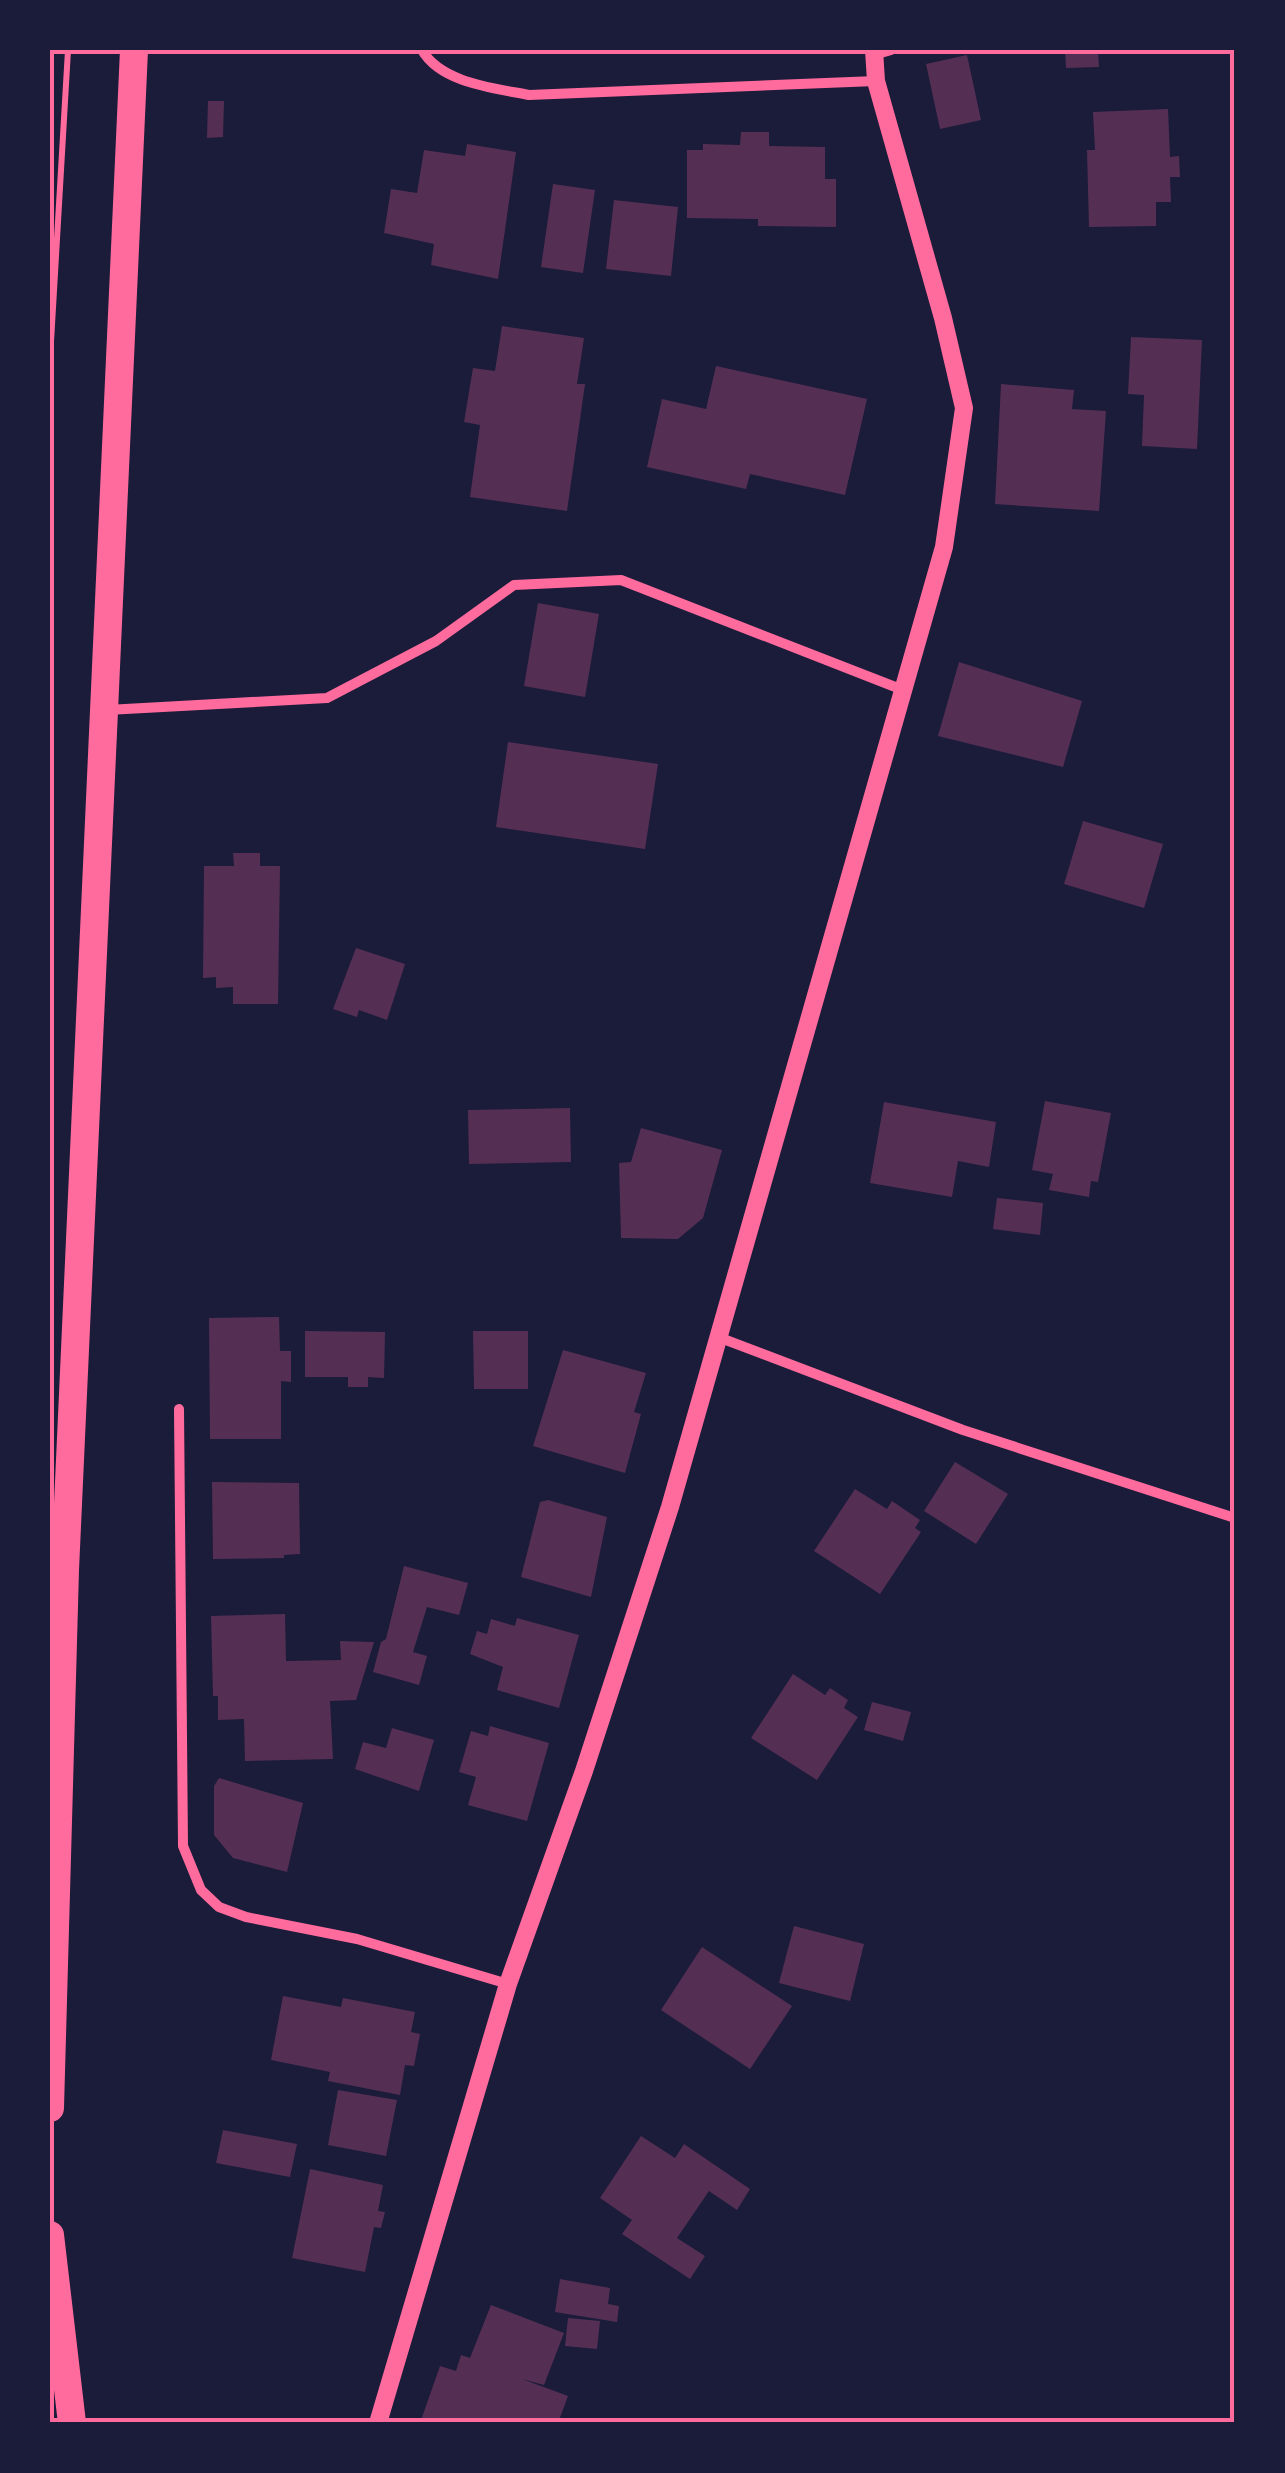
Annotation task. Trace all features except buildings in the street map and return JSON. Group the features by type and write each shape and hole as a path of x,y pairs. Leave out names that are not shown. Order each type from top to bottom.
{"highway":[{"path":"50,2108 58,1570 134,50"},
{"path":"50,2235 72,2423"}],"street":[{"path":"422,50 431,66 484,87 529,95 876,82"},
{"path":"378,2423 508,1984 584,1771 670,1507 944,547 964,408 944,318 876,82 880,52"},
{"path":"101,710 327,698 436,642 514,585 621,580 903,690"},
{"path":"717,1336 963,1430 1235,1518"},
{"path":"179,1409 184,1846 202,1890 219,1907 246,1917 356,1939 508,1984"}],"path":[{"path":"50,359 68,50"}]}
